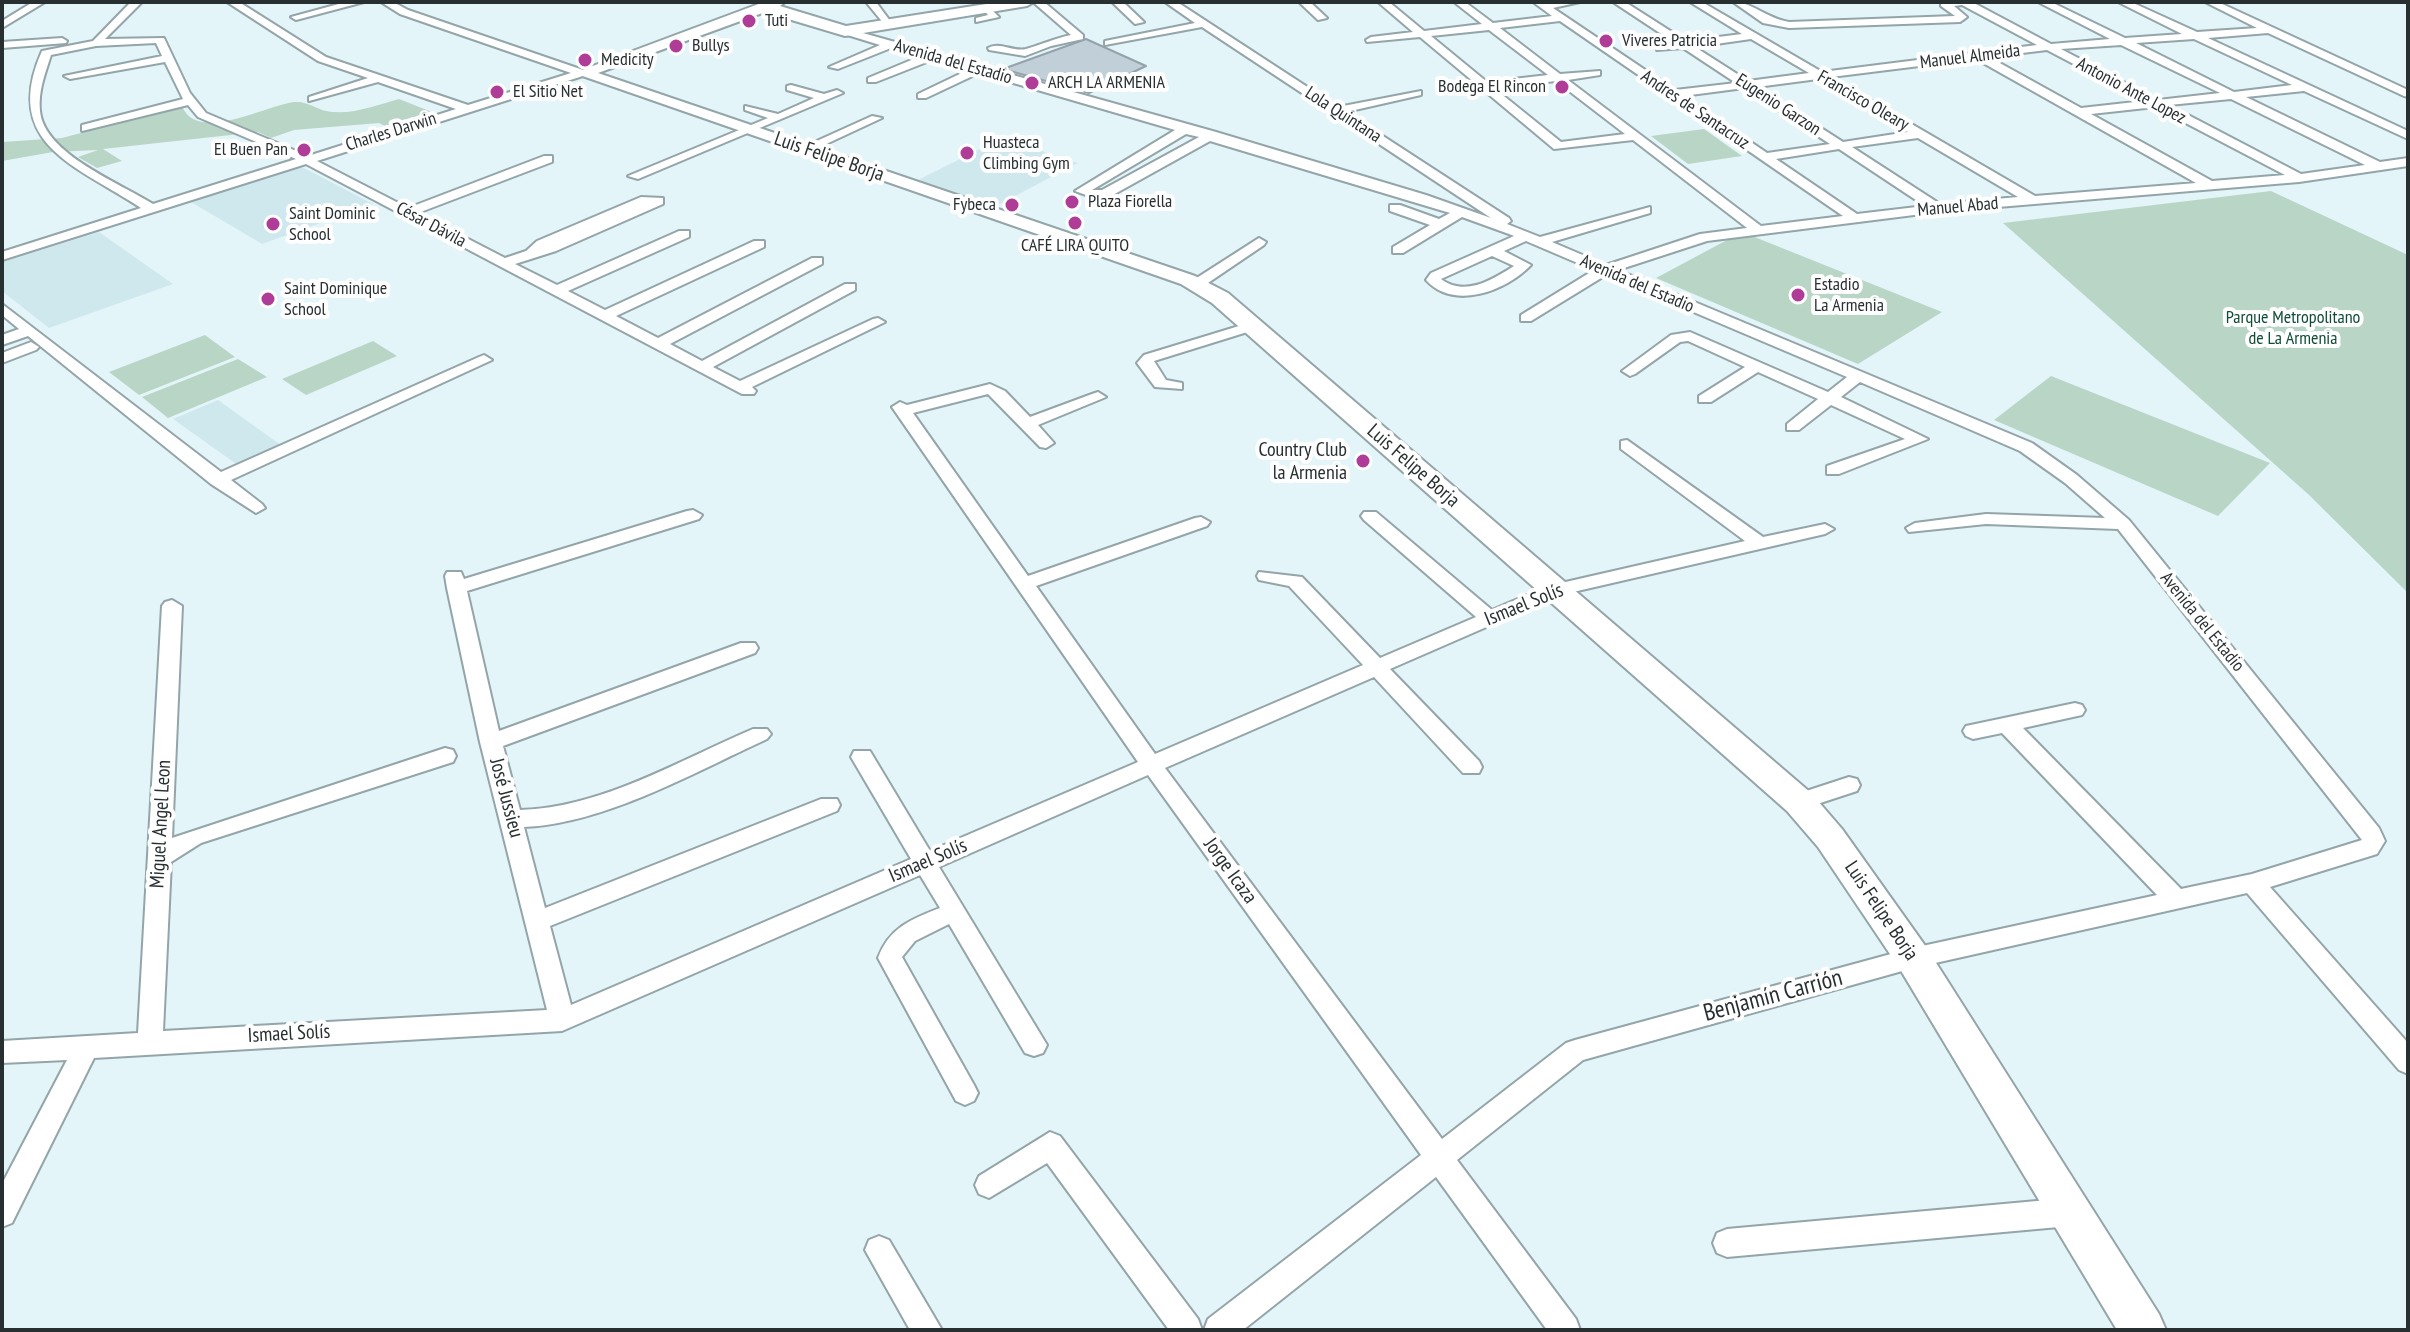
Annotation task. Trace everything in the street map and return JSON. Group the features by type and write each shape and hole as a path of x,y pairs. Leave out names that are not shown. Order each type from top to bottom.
{"street":[{"path":"4,23 40,2"},
{"path":"137,2 94,40 46,53 28,88 24,113 35,137 53,152 152,209"},
{"path":"232,2 322,59 468,109"},
{"path":"345,2 295,16 359,2"},
{"name":"Luis Felipe Borja","path":"386,2 404,12 582,73 748,122 805,149 1197,284 1252,326 1799,802 1839,850 1913,958 2143,1330"},
{"path":"871,2 889,23"},
{"path":"845,31 1027,2"},
{"path":"993,48 1021,54 1079,37 1038,2"},
{"path":"1117,2 1139,22"},
{"name":"Lola Quintana","path":"1170,2 1458,188 1526,237"},
{"path":"1304,2 1322,18"},
{"path":"1383,2 1560,147 1636,136"},
{"path":"1459,2 1756,228"},
{"path":"1541,4 1575,2"},
{"name":"Eugenio Garzon","path":"1618,2 1938,208"},
{"name":"Francisco Oleary","path":"1695,2 2032,200"},
{"path":"1738,2 1767,21 1789,25 1960,19 1962,17 1945,4 1965,2"},
{"name":"Antonio Ante Lopez","path":"1965,2 2299,178"},
{"path":"2043,2 2377,166"},
{"path":"2123,2 2408,135"},
{"path":"2210,2 2408,94"},
{"name":"Charles Darwin","path":"2,256 582,73 772,4"},
{"name":"Avenida del Estadio","path":"772,4 891,52 932,56 980,69 1212,135 1461,212 2026,447 2071,479 2123,524 2355,812"},
{"name":"Andres de Santacruz","path":"1541,4 1853,217"},
{"path":"1371,40 1562,18"},
{"path":"1109,43 1204,24"},
{"name":"Manuel Almeida","path":"1672,94 2048,48 2268,30"},
{"path":"1661,48 1751,36"},
{"path":"2,45 155,39 160,40 169,58 70,76"},
{"path":"834,67 869,53 891,52"},
{"path":"872,80 932,56"},
{"path":"1979,56 2214,187"},
{"name":"César Dávila","path":"169,58 190,101 202,115 305,159 744,389 878,322"},
{"path":"922,96 980,69"},
{"path":"1482,86 1596,73"},
{"path":"313,99 377,79"},
{"path":"2079,112 2307,87"},
{"path":"634,176 748,122 779,118 831,96 791,88"},
{"path":"1337,111 1417,93"},
{"path":"86,128 190,101"},
{"path":"748,122 779,118"},
{"path":"805,149 876,118"},
{"path":"1187,128 1081,191 1097,195 1106,193 1212,135"},
{"path":"1763,157 1919,134"},
{"path":"409,212 548,159"},
{"name":"Manuel Abad","path":"1526,318 1604,270 1705,237 1756,228 1938,208 2299,178 2408,162"},
{"path":"1421,198 1443,197 1458,188"},
{"path":"503,263 551,248 658,201 646,200 542,244 531,254"},
{"path":"1395,208 1437,223"},
{"path":"1493,251 1524,265 1472,292 1450,291 1433,280 1436,276 1493,251 1526,237 1645,210"},
{"path":"1398,250 1437,223 1461,212"},
{"path":"556,291 684,234"},
{"path":"1197,284 1259,242"},
{"path":"604,316 759,244"},
{"path":"658,344 817,261"},
{"path":"701,367 850,287"},
{"path":"2,308 256,508"},
{"path":"1176,386 1161,384 1145,363 1149,358 1252,326"},
{"path":"2,340 31,330"},
{"path":"1630,371 1681,336 1690,336 1911,432 1921,441 1833,470"},
{"path":"2,358 31,347"},
{"path":"217,480 484,360"},
{"path":"1705,399 1757,366"},
{"path":"1793,427 1858,376"},
{"name":"Jorge Icaza","path":"1027,424 999,394 990,389 901,409 1151,764 1565,1330"},
{"path":"1046,443 1027,424 1098,397"},
{"path":"1627,445 1759,543"},
{"name":"José Jussieu","path":"562,1020 491,742 455,582 693,515"},
{"path":"1370,516 1490,618"},
{"path":"1915,528 1986,519 2123,524"},
{"path":"1024,584 1201,522"},
{"name":"Ismael Solís","path":"2,1052 562,1020 1555,590 1825,529"},
{"path":"1266,576 1295,581 1471,767"},
{"name":"Miguel Angel Leon","path":"150,1042 172,606"},
{"path":"491,742 748,648"},
{"path":"1973,731 2075,710"},
{"path":"2006,724 2176,899"},
{"path":"511,819 549,817 586,807 760,734"},
{"path":"159,860 168,850 193,837 445,756"},
{"path":"862,757 1034,1045"},
{"path":"1799,802 1849,785"},
{"path":"537,921 829,805"},
{"name":"Benjamín Carrión","path":"1219,1330 1439,1154 1556,1064 1584,1047 1913,958 2252,883 2369,848 2374,841 2355,812"},
{"path":"2252,883 2403,1049"},
{"path":"953,913 906,934 892,947 890,958 965,1093"},
{"path":"2,1213 87,1046"},
{"path":"989,1185 1050,1145 1187,1330"},
{"path":"1727,1243 2070,1212"},
{"path":"879,1250 927,1330"}],"shaded area":[{"path":"1002,138 1078,163 994,207 916,181"},
{"name":"Saint Dominic School","path":"304,168 373,204 262,244 191,202"},
{"path":"99,232 173,284 49,328 2,291 2,262"},
{"path":"218,400 285,448 242,468 173,419"}],"green space":[{"path":"399,99 442,116 389,128 379,123 294,130 271,138 258,132 103,149 122,161 97,168 78,157 98,150 53,152 2,161 2,142 62,138 182,106 190,117 202,122 218,122 296,102 326,111 344,112"},
{"path":"1704,129 1742,156 1688,164 1651,136"},
{"name":"Parque Metropolitano de La Armenia","path":"2271,191 2408,255 2408,593 2308,494 2003,223"},
{"name":"Estadio La Armenia","path":"1742,232 1942,312 1858,364 1656,278"},
{"path":"205,335 235,357 139,395 109,372"},
{"path":"373,341 397,356 306,395 282,379"},
{"path":"238,359 267,377 168,418 142,397"},
{"path":"2051,376 2270,463 2218,516 1994,420"}],"building":[{"path":"1086,39 1146,66 1089,93 1003,69"}],"place":[{"name":"Tuti","path":"749,21"},
{"name":"Viveres Patricia","path":"1606,41"},
{"name":"Bullys","path":"676,46"},
{"name":"Medicity","path":"585,60"},
{"name":"ARCH LA ARMENIA","path":"1032,83"},
{"name":"Bodega El Rincon","path":"1562,87"},
{"name":"El Sitio Net","path":"497,92"},
{"name":"El Buen Pan","path":"304,150"},
{"name":"Huasteca Climbing Gym","path":"967,153"},
{"name":"Plaza Fiorella","path":"1072,202"},
{"name":"Fybeca","path":"1012,205"},
{"name":"CAFÉ LIRA QUITO","path":"1075,223"},
{"name":"Saint Dominic School","path":"273,224"},
{"name":"Estadio La Armenia","path":"1798,295"},
{"name":"Saint Dominique School","path":"268,299"},
{"name":"Country Club la Armenia","path":"1363,461"}]}
